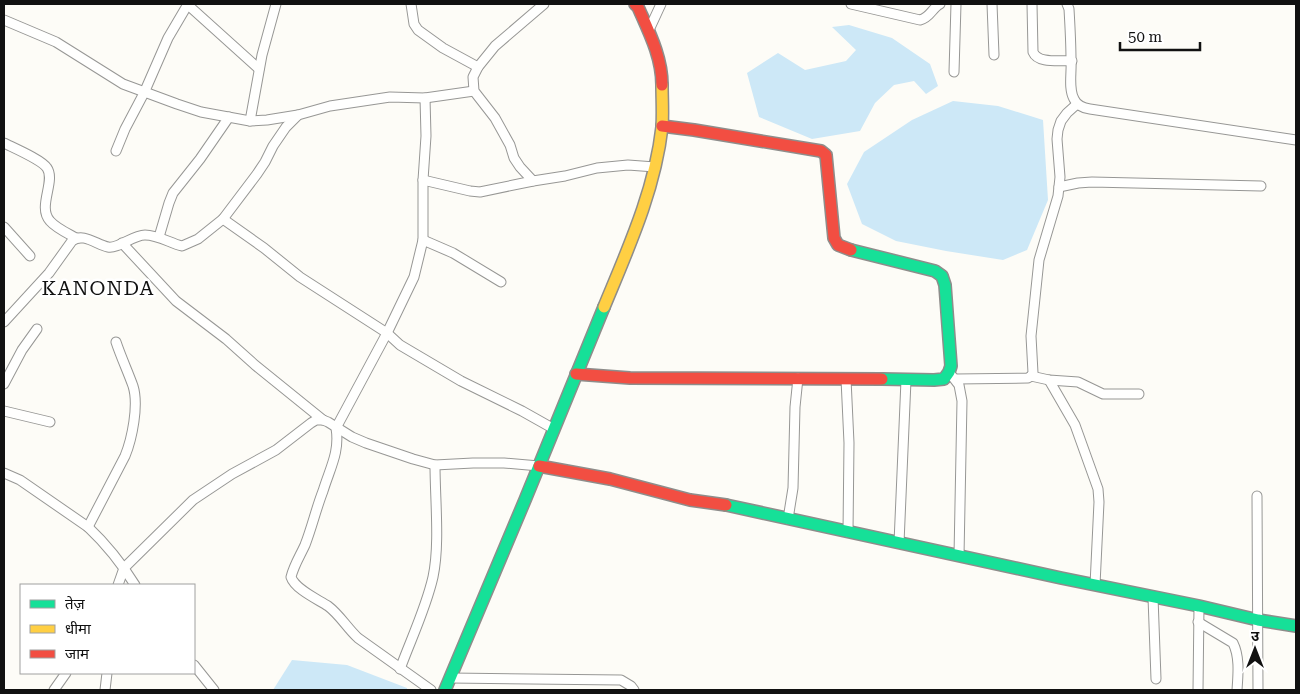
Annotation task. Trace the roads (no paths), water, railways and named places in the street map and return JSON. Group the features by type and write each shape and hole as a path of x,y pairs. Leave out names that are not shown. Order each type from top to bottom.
{"street":[{"path":"116,151 168,38 188,4 259,69"},
{"path":"250,121 259,69 276,4"},
{"path":"411,4 414,24 418,30 443,48 478,67"},
{"path":"533,181 514,158 510,145 495,118 474,91 473,77 478,67 495,46 544,4"},
{"path":"445,690 637,226 655,167 662,126 662,77 655,44 635,4"},
{"path":"648,30 661,4"},
{"path":"851,4 920,20 925,19 940,4"},
{"path":"954,72 956,4"},
{"path":"992,4 994,55"},
{"path":"1032,4 1033,52 1035,57 1041,60 1072,60"},
{"path":"1067,4 1069,9 1072,60 1071,92 1077,104 1082,107 1296,140"},
{"path":"4,20 56,42 123,84 144,93 201,112 250,121 298,115 330,106 390,97 425,98 474,91"},
{"path":"425,98 426,136 423,180 423,240 414,277 387,333 336,428 338,439 335,460 322,491 307,539 293,568 291,577 296,586 340,616 358,638 431,690"},
{"path":"1031,376 1033,372 1031,336 1039,260 1059,187 1058,130 1061,121 1077,104"},
{"path":"4,143 33,158 48,169 46,216 50,221 76,238 82,238 109,248 133,237 145,235 182,246 205,234 223,220 257,174 286,127 298,115"},
{"path":"160,238 169,203 174,193 229,117"},
{"path":"662,126 821,151 826,155 834,238 838,245 935,271 942,276 945,285 952,376 959,385 962,401 960,556"},
{"path":"423,180 480,192 597,168 628,165 655,167"},
{"path":"1059,187 1092,182 1261,186"},
{"path":"223,220 264,248 300,277 387,333 400,345 461,381 554,429"},
{"path":"4,227 30,256"},
{"path":"4,322 49,273 76,238"},
{"path":"423,240 461,257 502,282"},
{"path":"122,243 176,301 197,319 226,339 254,365 323,420 352,437 413,460 435,465 504,463 539,466 610,479 690,500 736,507 812,526 848,532 1258,620 1296,626"},
{"path":"4,384 22,350 37,330"},
{"path":"88,527 125,456 133,430 134,388 116,342"},
{"path":"576,374 630,378 846,378 906,380 934,380 952,376 1028,378 1031,376 1049,380 1078,382 1103,394 1139,394"},
{"path":"788,520 793,488 795,407 798,378"},
{"path":"846,378 849,443 848,532"},
{"path":"899,543 906,380"},
{"path":"1049,380 1075,425 1098,489 1095,585"},
{"path":"4,411 50,422"},
{"path":"118,584 124,568 193,500 232,474 276,450 311,423 316,420 323,420"},
{"path":"400,669 433,577 436,540 435,465"},
{"path":"4,472 20,480 88,527 124,568 134,584"},
{"path":"1257,496 1258,690"},
{"path":"1153,597 1156,679"},
{"path":"1198,690 1199,606"},
{"path":"1198,622 1233,643 1238,666 1237,690"},
{"path":"195,666 214,690"},
{"path":"54,690 65,674"},
{"path":"105,690 107,674"},
{"path":"450,678 622,680 634,690"}],"water":[{"path":"849,25 892,38 930,64 938,86 926,94 914,81 894,85 875,103 860,131 812,139 759,117 747,73 778,53 805,70 846,61 856,50 832,27"},
{"path":"953,101 998,106 1043,120 1048,200 1027,250 1003,260 896,241 862,224 847,184 864,152 912,120"},
{"path":"292,660 347,665 407,688 407,690 273,690"}],"district":[{"name":"KANONDA","path":"98,288"}]}
